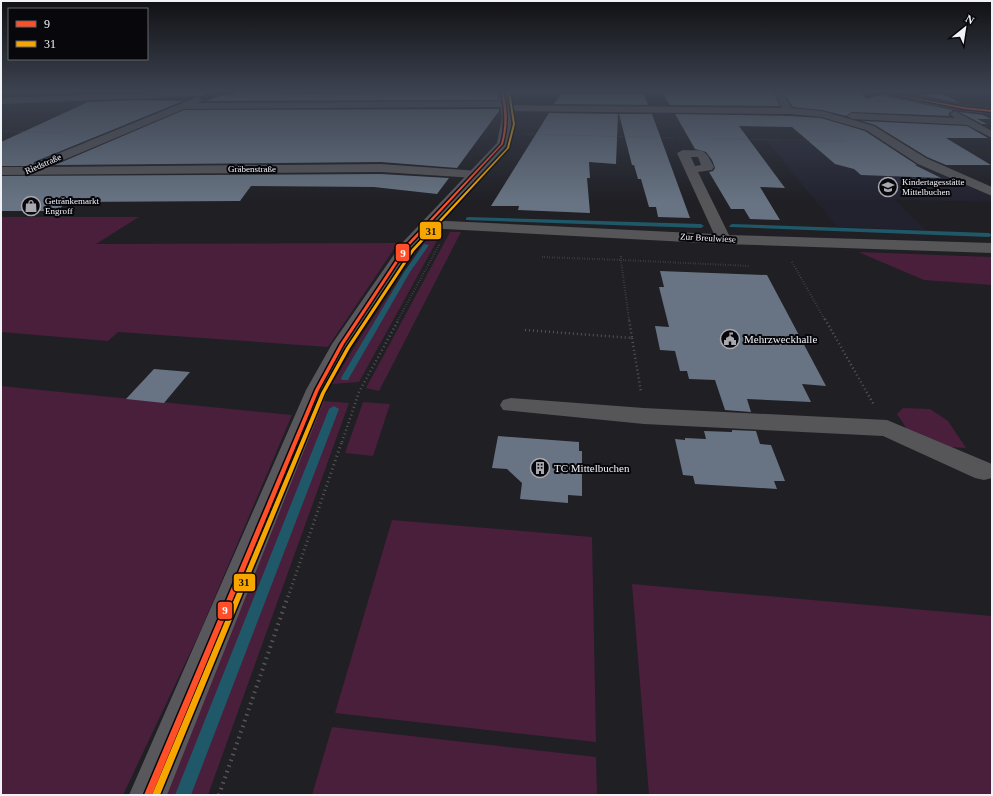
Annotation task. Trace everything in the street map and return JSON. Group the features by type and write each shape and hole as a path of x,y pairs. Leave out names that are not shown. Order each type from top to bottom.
{"main road":[{"path":"148,795 317,390 342,344 407,246 502,144 506,129"}],"street":[{"name":"Riedstraße","path":"1,182 128,129"},
{"path":"872,129 922,161 992,192"},
{"path":"980,129 992,135"},
{"name":"Gräbenstraße","path":"1,171 401,168 475,174"},
{"path":"691,170 724,239"},
{"name":"Zur Breulwiese","path":"426,224 724,239 992,247"},
{"path":"511,405 644,416 887,428 984,471"}],"path":[{"path":"1,131 67,133"},
{"path":"219,795 359,392 449,226"},
{"path":"619,233 621,260 644,416"},
{"path":"779,241 887,428"},
{"path":"542,257 750,266"},
{"path":"526,330 632,338"}],"shaded area":[{"name":"Kindertagesstätte Mittelbuchen","path":"767,141 879,144 896,160 911,160 992,196 992,202 895,200 926,230 837,227"},
{"path":"1,217 139,217 96,244 398,243 328,347 118,332 108,341 1,332"},
{"path":"450,232 461,232 379,391 366,388"},
{"path":"439,237 359,382 332,384 363,333 424,242"},
{"path":"858,252 992,257 992,285 924,280"},
{"path":"1,386 292,415 199,634 123,795 1,795"},
{"path":"323,401 349,403 208,795 166,795"},
{"path":"363,402 390,404 373,456 345,453"},
{"path":"903,408 930,409 948,421 966,448 930,446 907,429 897,414"},
{"path":"392,520 592,537 596,742 335,713"},
{"path":"632,584 992,616 992,795 649,795"},
{"path":"332,727 596,757 597,795 312,795"}],"building":[{"path":"29,129 114,129 34,162 33,166 1,166 1,142"},
{"path":"139,129 486,129 457,168 381,162 55,165"},
{"path":"539,129 617,129 616,164 589,162 590,178 587,178 590,213 518,210 519,206 491,206"},
{"path":"623,129 658,129 690,218 658,217 656,207 649,207 641,179 638,179 634,165 632,165"},
{"path":"684,129 741,129 785,188 760,187 780,220 750,219 744,209 731,209 709,172 713,171 715,168 712,160 706,152 695,149"},
{"path":"794,129 859,129 865,131 917,165 915,165 941,178 861,175 854,169 835,164"},
{"path":"882,129 973,129 988,138 946,138 991,165 946,165 927,157"},
{"path":"381,174 449,178 437,194 374,187 251,186 240,201 68,202 56,211 1,211 1,176"},
{"name":"Mehrzweckhalle","path":"660,271 767,275 826,386 802,384 811,402 747,399 751,412 725,410 715,380 689,379 687,371 680,371 675,351 660,350 655,326 669,327 659,287 664,287"},
{"path":"154,369 190,372 164,403 126,399"},
{"path":"732,430 756,431 760,444 771,445 785,481 774,481 777,489 695,484 693,476 683,475 675,439 706,439 704,431 732,432"},
{"name":"TC Mittelbuchen","path":"498,436 579,442 579,451 582,451 582,496 568,495 568,503 520,499 522,483 507,469 492,468"}],"waterway":[{"path":"468,219 701,226"},
{"path":"732,226 989,235"},
{"path":"345,378 407,272 426,245"},
{"path":"183,795 334,409"}],"transit line":[{"name":"9","path":"148,795 317,390 342,344 407,246 502,144 505,129"},
{"name":"31","path":"156,795 323,393 348,348 413,250 508,148 513,129"}],"place":[{"name":"Kindertagesstätte Mittelbuchen","path":"888,187"},
{"name":"Getränkemarkt Engroff","path":"31,206"},
{"name":"Mehrzweckhalle","path":"730,339"},
{"name":"TC Mittelbuchen","path":"540,468"}]}
